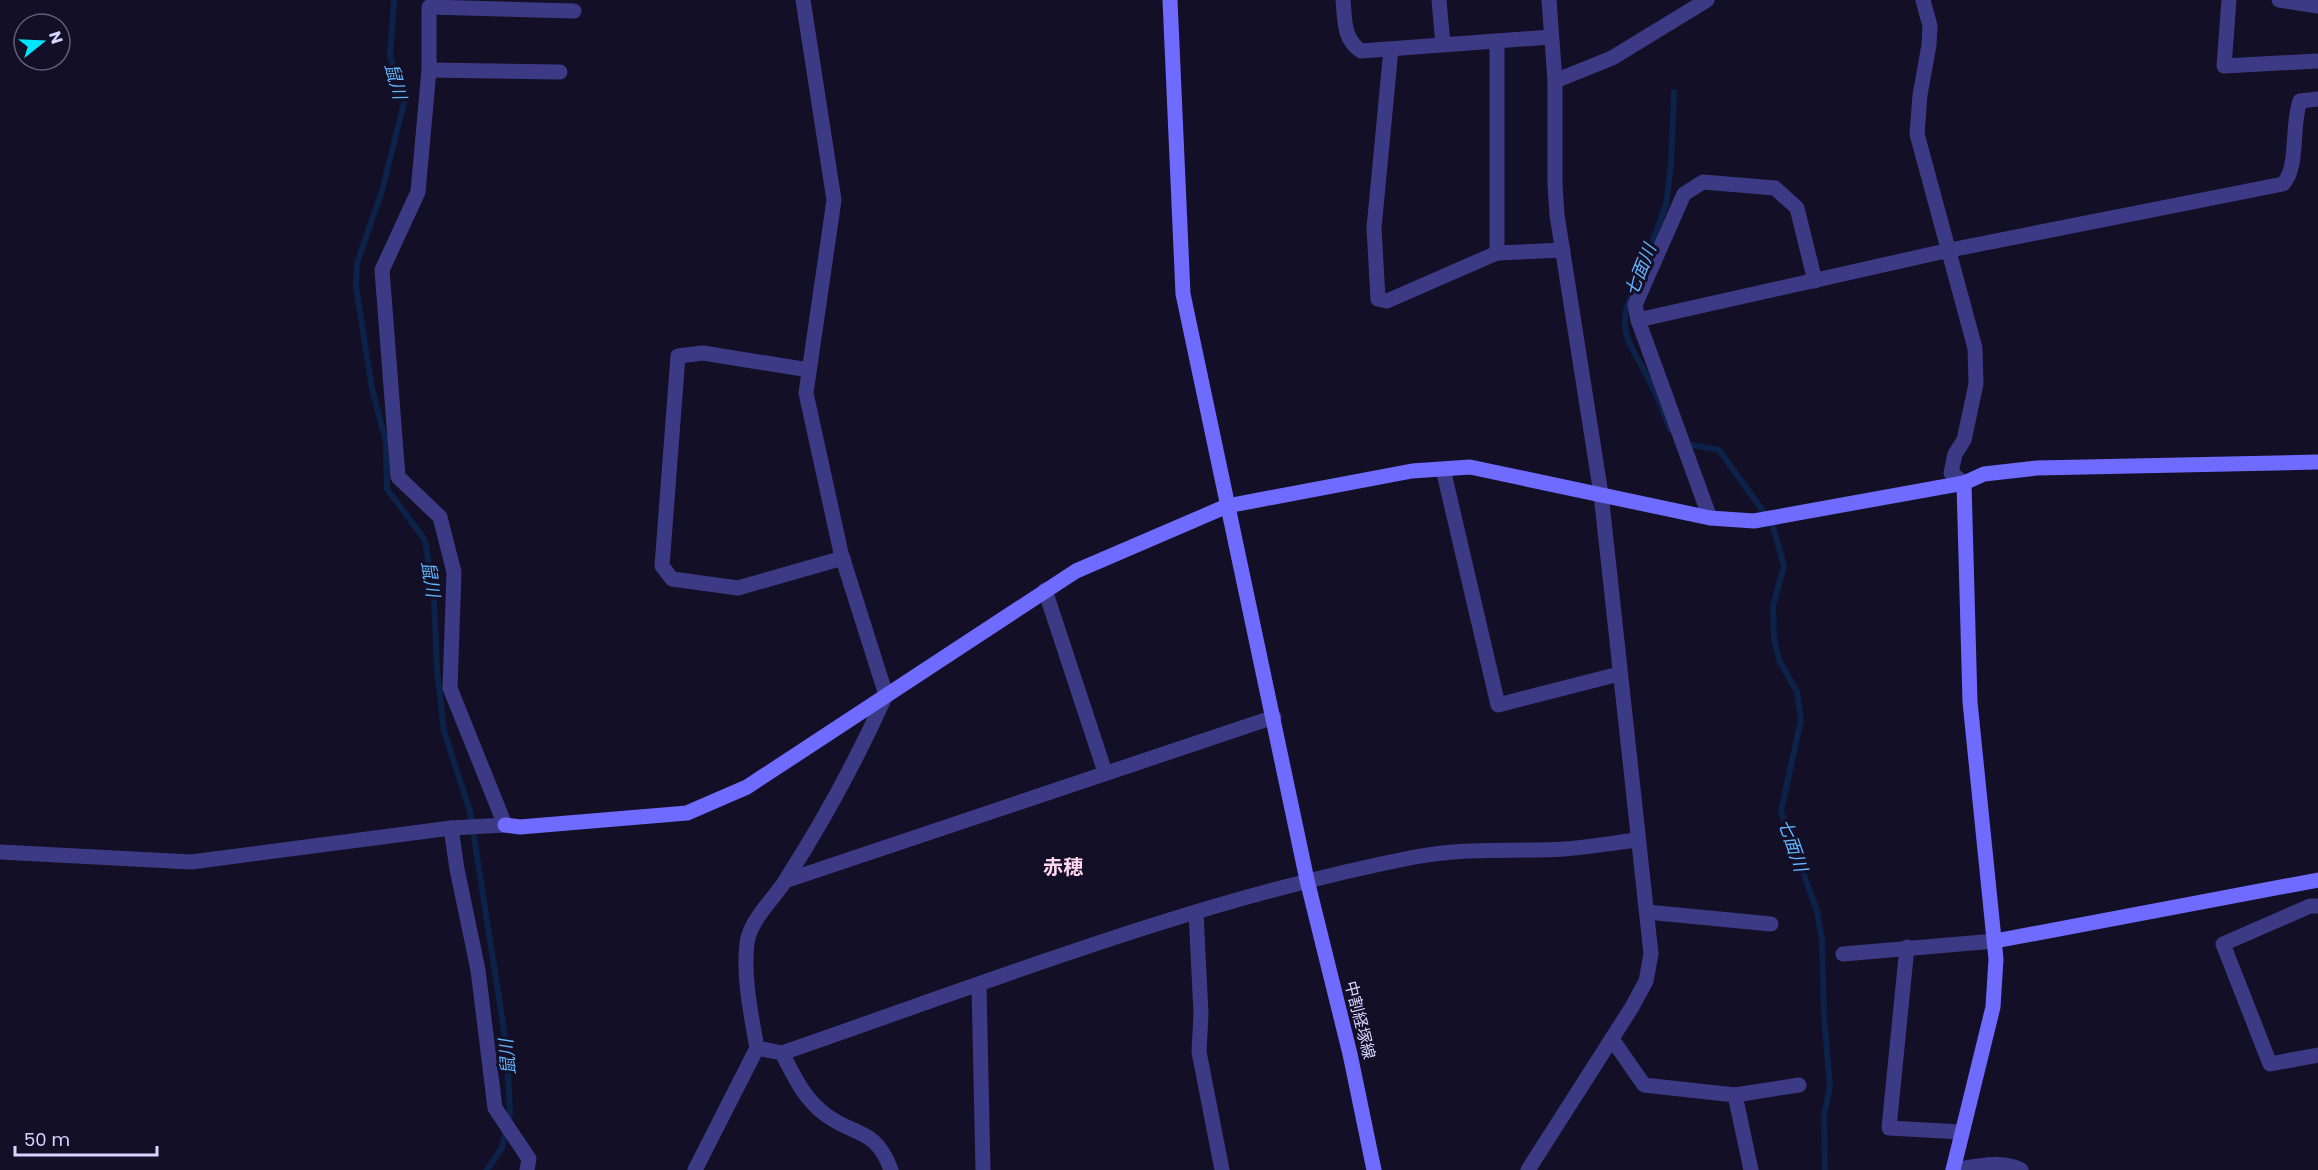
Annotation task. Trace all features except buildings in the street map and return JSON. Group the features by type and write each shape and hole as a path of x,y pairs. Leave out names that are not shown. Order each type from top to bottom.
{"street":[{"path":"695,1170 757,1048 746,984 747,942 750,930 785,881 868,734 886,695 843,558 806,393 834,200 803,0"},
{"name":"中割経塚線","path":"1170,0 1183,294 1307,880 1350,1054 1374,1170"},
{"path":"1343,0 1347,38 1351,45 1360,51 1551,37"},
{"path":"1440,0 1443,45"},
{"path":"1528,1170 1612,1039 1646,981 1651,954 1601,495 1555,184 1555,81 1549,0"},
{"path":"1555,81 1612,58 1707,0"},
{"path":"1923,0 1930,26 1917,134 1975,348 1976,384 1964,440 1955,454 1951,473 1964,483"},
{"path":"2229,0 2224,66 2318,61"},
{"path":"2279,0 2318,6"},
{"path":"505,825 450,688 454,572 440,517 398,477 382,270 418,192 429,70 430,3 574,11"},
{"path":"1497,41 1497,253"},
{"path":"1391,49 1374,228 1378,299 1387,301 1497,253 1563,250"},
{"path":"429,70 560,72"},
{"path":"1638,320 1950,250 2283,184 2290,176 2295,114 2300,101 2318,99"},
{"path":"1710,518 1638,320 1635,305 1684,194 1702,182 1775,188 1797,208 1815,281"},
{"path":"809,370 703,353 678,356 662,566 672,579 738,588 843,558"},
{"path":"0,852 191,862 456,828 505,825 519,827 687,813 747,787 1076,571 1227,506 1333,484 1470,467 1710,518 1754,521 1964,483 1984,474 2037,468 2318,462"},
{"path":"1443,469 1498,705 1619,674"},
{"path":"1964,483 1970,702 1995,941 1993,1007 1953,1170 1990,1165 2015,1166 2021,1170"},
{"path":"1045,590 1105,772"},
{"path":"785,881 1274,717"},
{"path":"456,828 457,869 478,970 495,1108 529,1159 527,1170"},
{"path":"757,1048 782,1053 1124,933 1307,880 1417,856 1461,850 1565,849 1637,840"},
{"path":"1843,954 1995,941 2318,880"},
{"path":"2318,906 2310,906 2223,944 2271,1064 2318,1055"},
{"path":"1196,912 1201,1014 1199,1052 1222,1170"},
{"path":"1647,912 1771,924"},
{"path":"1907,947 1889,1128 1962,1132"},
{"path":"980,985 982,1170"},
{"path":"1612,1039 1644,1085 1735,1095 1799,1085"},
{"path":"782,1053 804,1094 826,1115 874,1139 886,1156 891,1170"},
{"path":"1735,1095 1751,1170"}],"waterway":[{"name":"鼠川","path":"394,0 390,56 405,99 382,191 357,263 356,287 372,389 386,442 387,489 425,540 434,598 437,670 444,731 470,811 507,1050 510,1115 502,1148 487,1170"},
{"name":"七面川","path":"1638,281 1666,205 1671,164 1674,92"},
{"name":"七面川","path":"1631,296 1626,309 1625,321 1628,341 1656,394 1670,429"},
{"name":"七面川","path":"1692,445 1719,450 1763,511"},
{"name":"七面川","path":"1773,527 1784,566 1773,606 1774,638 1779,660 1797,692 1801,720 1781,811 1817,911 1822,940 1824,1016 1830,1087 1824,1115 1825,1170"}],"district":[{"name":"赤穂","path":"1063,867"}]}
